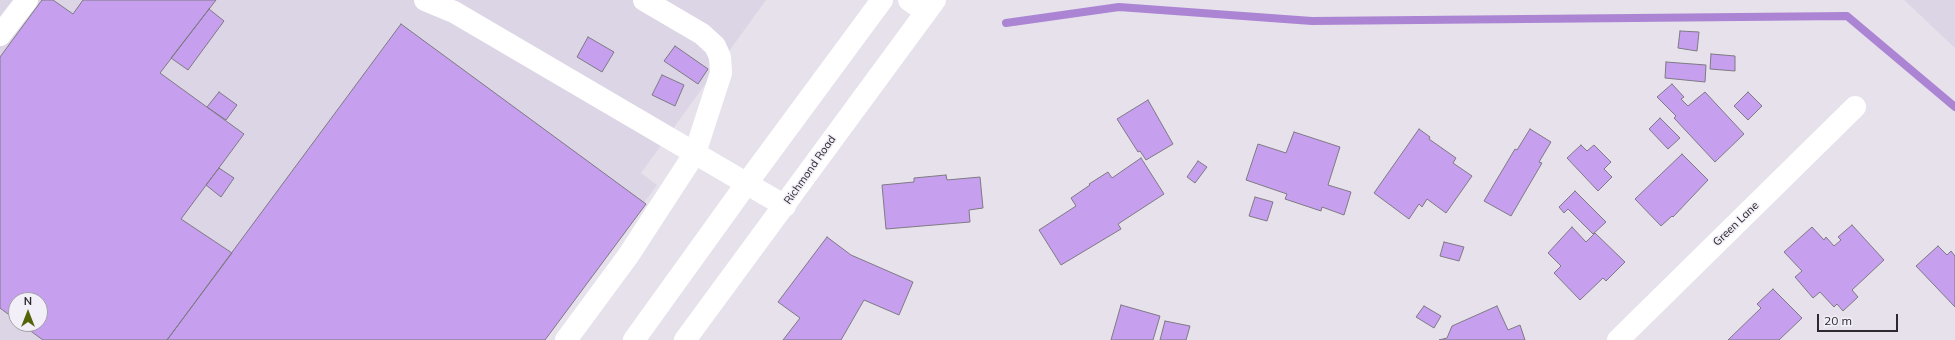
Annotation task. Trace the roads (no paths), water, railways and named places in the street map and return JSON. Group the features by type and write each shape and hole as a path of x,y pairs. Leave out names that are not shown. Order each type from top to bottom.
{"main road":[{"path":"0,35 27,0"},
{"path":"425,0 454,12 785,206"},
{"path":"566,340 628,256 695,153 721,73 720,57 715,46 702,34 644,0"},
{"path":"634,340 747,183 882,0"},
{"name":"Richmond Road","path":"685,340 785,206 866,91 923,4"},
{"name":"Green Lane","path":"1618,340 1855,107"}],"waterway":[{"path":"1006,23 1119,7 1312,21 1847,16 1955,107"}]}
